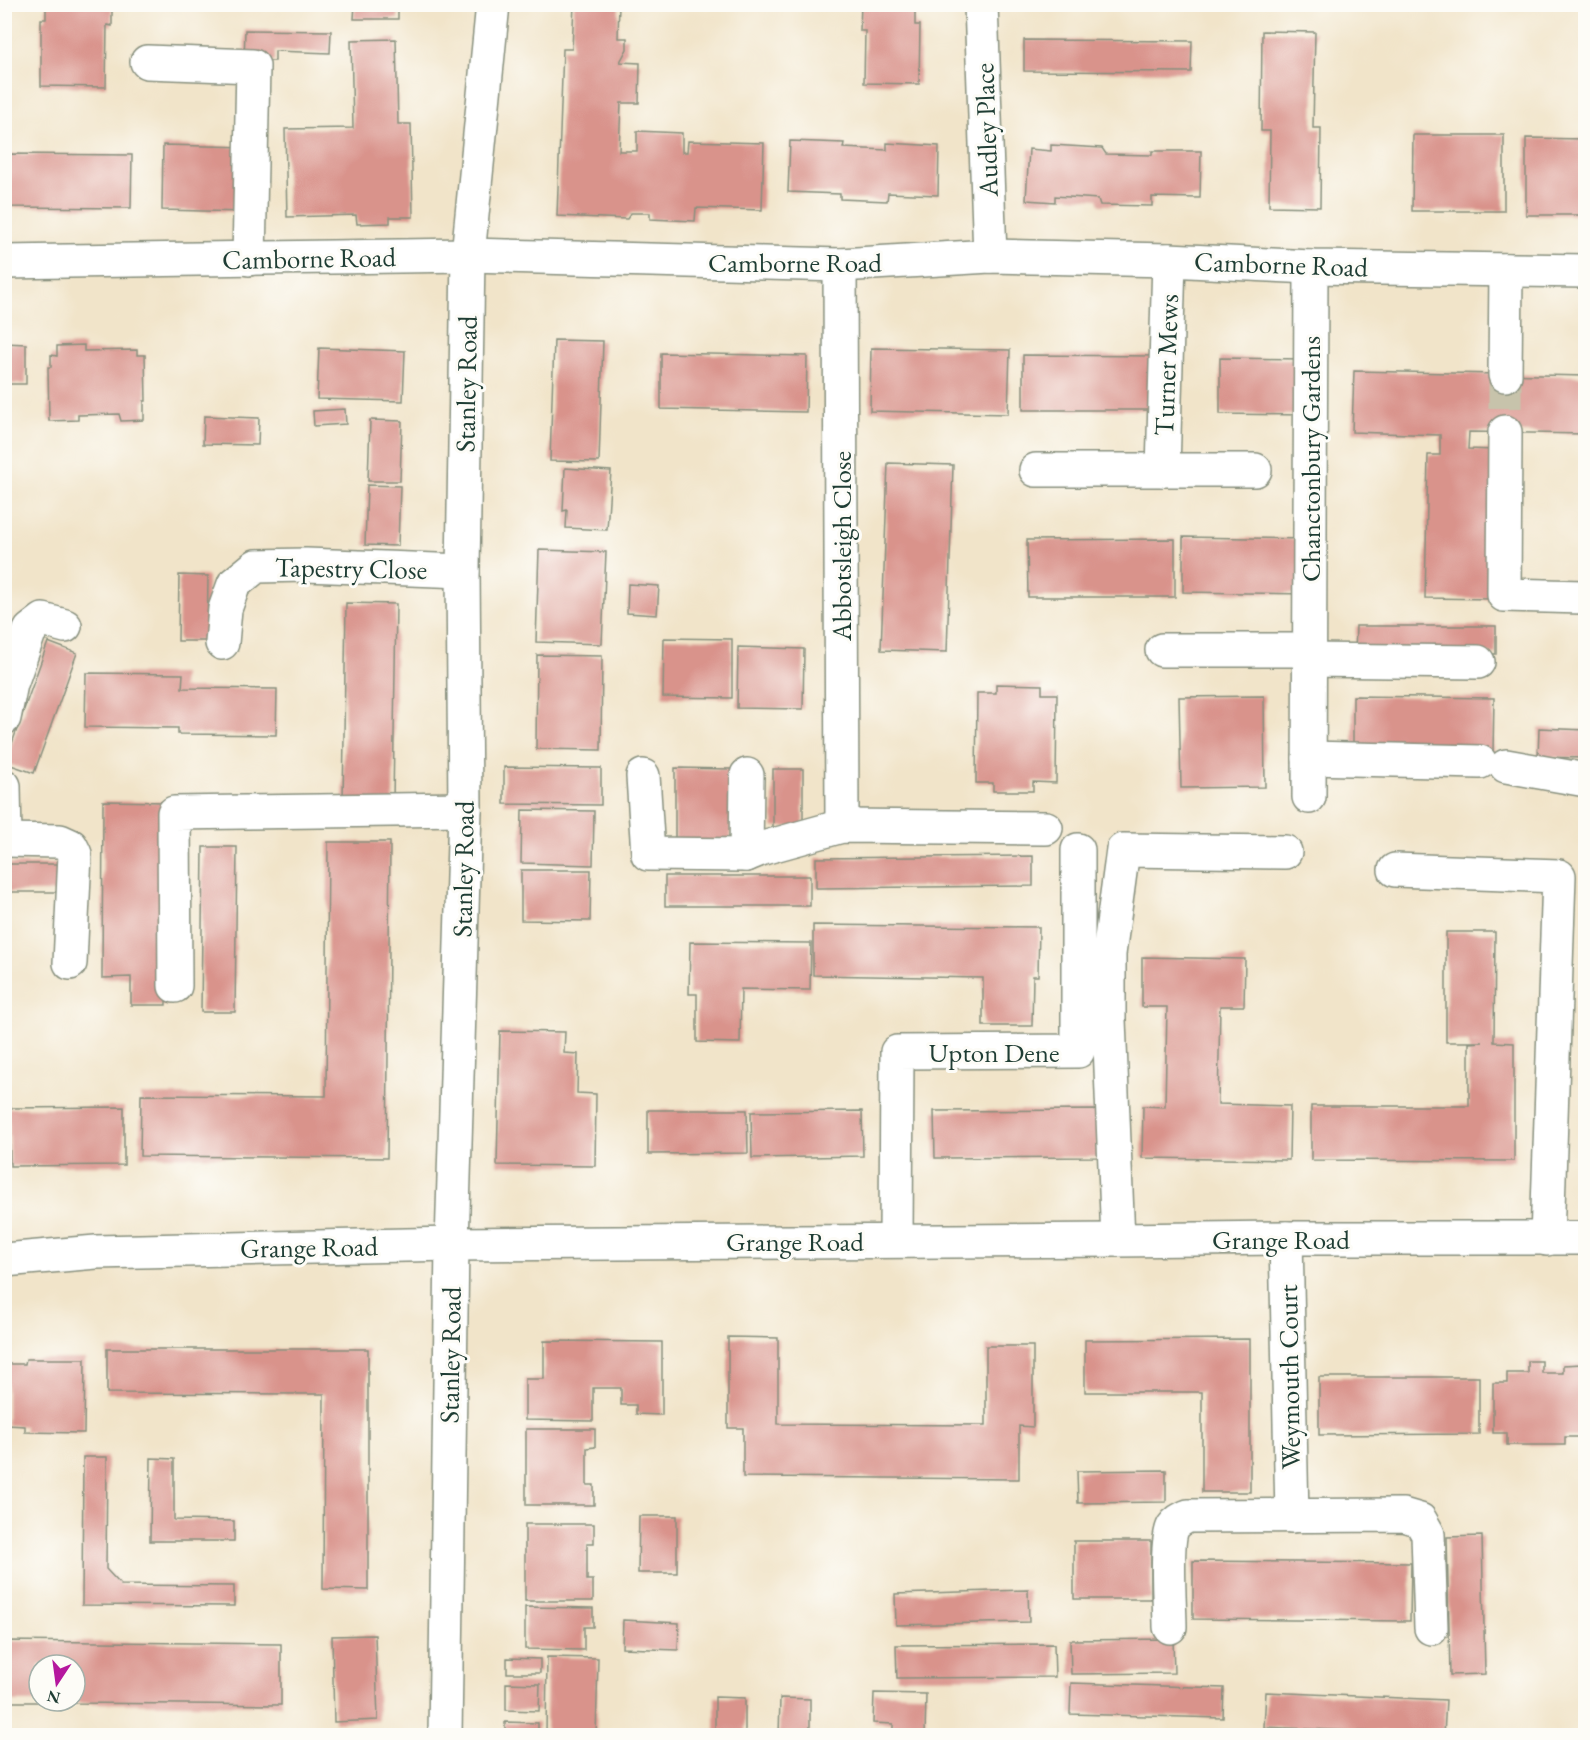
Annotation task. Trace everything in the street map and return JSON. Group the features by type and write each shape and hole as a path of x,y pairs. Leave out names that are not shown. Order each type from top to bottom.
{"street":[{"name":"Stanley Road","path":"445,1736 452,1244 465,809 463,571 468,255 493,4"},
{"name":"Audley Place","path":"981,4 990,256"},
{"path":"147,62 253,66 249,259"},
{"name":"Camborne Road","path":"4,262 468,255 840,265 990,256 1169,260 1311,267 1586,271"},
{"name":"Turner Mews","path":"1163,470 1169,260"},
{"name":"Abbotsleigh Close","path":"840,265 842,826"},
{"name":"Chanctonbury Gardens","path":"1309,797 1311,267"},
{"path":"1505,375 1506,270"},
{"path":"1505,432 1504,594 1583,597"},
{"name":"Turner Mews","path":"1036,470 1255,470"},
{"name":"Tapestry Close","path":"222,643 225,609 234,584 256,566 306,565 463,571"},
{"path":"4,718 11,684 30,630 43,620 65,626"},
{"path":"1162,650 1478,662"},
{"path":"1309,758 1493,764 1586,780"},
{"path":"746,855 747,775"},
{"path":"643,776 648,854 746,855 796,838 842,826 1046,828"},
{"path":"4,786 5,840 60,841 70,846 75,854 70,963"},
{"path":"175,986 174,813 465,809"},
{"name":"Upton Dene","path":"896,1240 897,1052 1078,1052 1078,850"},
{"path":"1118,1240 1109,1020 1109,954 1123,850 1285,852"},
{"path":"1395,870 1559,876 1547,1239"},
{"name":"Weymouth Court","path":"1286,1238 1292,1516"},
{"name":"Grange Road","path":"4,1260 96,1252 452,1244 1586,1238"},
{"path":"1170,1627 1169,1545 1173,1527 1188,1516 1403,1515 1420,1520 1428,1534 1431,1628"}],"building":[{"path":"46,4 112,4 112,26 107,25 106,87 41,86 41,19 46,19"},
{"path":"355,4 398,4 398,19 354,19"},
{"path":"574,4 619,4 618,38 627,38 627,49 620,62 640,63 639,103 621,103 619,151 637,151 637,131 682,133 682,152 687,152 688,141 764,143 762,210 696,208 695,221 650,219 650,213 631,213 627,219 557,216 563,49 572,49"},
{"path":"861,4 915,4 915,25 920,25 919,84 864,83 865,31 860,31"},
{"path":"245,30 331,31 330,53 275,51 275,61 244,61"},
{"path":"1262,31 1315,32 1313,128 1321,128 1320,207 1269,206 1270,131 1261,131"},
{"path":"396,39 398,124 411,124 413,217 390,217 390,223 357,224 356,215 287,217 285,129 353,128 351,40"},
{"path":"1024,40 1192,41 1191,72 1024,71"},
{"path":"1413,135 1504,135 1504,211 1412,211"},
{"path":"1526,138 1586,139 1586,215 1526,215"},
{"path":"790,141 844,143 843,148 887,150 887,143 939,146 938,195 888,193 887,201 840,199 840,194 788,192"},
{"path":"163,145 248,147 246,212 162,210"},
{"path":"1051,145 1102,148 1106,154 1152,155 1152,151 1201,151 1200,198 1152,197 1152,206 1100,205 1098,199 1055,196 1055,202 1026,200 1029,149 1051,151"},
{"path":"4,154 132,155 131,208 4,207"},
{"path":"554,340 603,341 599,462 550,461"},
{"path":"4,343 26,344 26,384 4,384"},
{"path":"84,345 84,351 137,350 137,355 145,355 144,420 121,421 119,414 78,415 78,420 49,421 48,367 51,367 51,355 57,356 57,346"},
{"path":"319,348 405,351 403,401 317,399"},
{"path":"871,348 1010,350 1008,414 870,411"},
{"path":"661,353 807,356 806,412 661,409"},
{"path":"1023,355 1159,356 1159,410 1023,410"},
{"path":"1220,358 1306,359 1306,415 1220,414"},
{"path":"1354,371 1586,376 1586,434 1469,432 1468,449 1495,450 1492,599 1425,598 1428,455 1440,455 1440,435 1352,432"},
{"path":"345,409 346,424 314,426 313,411"},
{"path":"204,416 259,418 258,445 203,444"},
{"path":"370,420 402,421 400,481 368,481"},
{"path":"888,463 953,465 947,652 881,650"},
{"path":"565,468 611,471 607,530 566,528 567,510 563,511"},
{"path":"367,485 400,486 398,546 365,545"},
{"path":"1183,537 1305,539 1305,594 1183,592"},
{"path":"1175,539 1175,597 1028,597 1027,540"},
{"path":"539,550 606,552 602,644 536,642"},
{"path":"179,575 208,576 207,641 178,641"},
{"path":"628,584 659,586 657,615 627,613"},
{"path":"346,603 396,604 393,802 343,801"},
{"path":"1356,626 1496,626 1496,654 1355,654"},
{"path":"664,638 732,639 732,698 663,697"},
{"path":"48,642 77,653 34,773 5,763"},
{"path":"738,647 804,649 803,709 737,708"},
{"path":"537,655 602,656 601,750 536,749"},
{"path":"86,673 183,674 182,688 277,689 276,735 178,734 178,728 85,727"},
{"path":"996,684 1042,685 1042,694 1057,694 1056,783 1033,782 1033,791 993,791 993,783 976,783 977,693 996,693"},
{"path":"1264,696 1265,787 1181,788 1179,697"},
{"path":"1353,696 1494,698 1493,752 1353,751"},
{"path":"1539,728 1586,730 1586,758 1538,757"},
{"path":"504,767 601,768 601,805 504,804"},
{"path":"675,768 731,769 731,842 675,843"},
{"path":"773,769 803,769 803,827 773,827"},
{"path":"103,801 167,802 166,1005 131,1005 131,977 102,978"},
{"path":"522,810 594,811 593,865 521,863"},
{"path":"328,842 390,842 387,1158 140,1156 141,1095 326,1096"},
{"path":"203,847 237,847 235,1012 201,1012"},
{"path":"1033,856 1033,886 816,888 816,858"},
{"path":"4,864 67,864 67,892 4,892"},
{"path":"521,870 591,870 590,921 521,920"},
{"path":"665,876 810,876 810,906 665,906"},
{"path":"813,925 1039,927 1038,976 1033,976 1032,1026 983,1026 983,978 813,975"},
{"path":"1446,932 1495,932 1494,1042 1514,1043 1514,1161 1311,1160 1311,1106 1469,1106 1469,1043 1483,1042 1446,1042"},
{"path":"690,942 811,943 810,990 741,989 740,1043 697,1042 697,994 689,994"},
{"path":"1142,957 1245,959 1244,1006 1220,1006 1218,1104 1290,1106 1289,1160 1142,1158 1143,1106 1165,1107 1167,1007 1142,1007"},
{"path":"500,1031 565,1032 564,1053 578,1054 577,1093 596,1094 595,1166 497,1165"},
{"path":"124,1107 124,1165 10,1166 9,1108"},
{"path":"648,1110 747,1110 748,1153 648,1154"},
{"path":"1098,1110 1098,1157 935,1158 934,1111"},
{"path":"862,1111 863,1156 752,1158 751,1112"},
{"path":"728,1337 778,1338 778,1424 986,1425 986,1346 1033,1346 1033,1427 1019,1426 1019,1479 743,1477 743,1428 728,1428"},
{"path":"1250,1339 1250,1492 1202,1492 1202,1392 1085,1392 1085,1340"},
{"path":"544,1341 662,1342 662,1415 636,1414 636,1405 621,1405 621,1388 593,1388 593,1421 525,1420 525,1379 544,1379"},
{"path":"107,1349 368,1349 368,1590 323,1589 324,1394 107,1393"},
{"path":"1582,1353 1586,1353 1586,1437 1565,1437 1565,1445 1507,1445 1507,1433 1493,1433 1493,1383 1507,1383 1507,1373 1528,1373 1528,1361 1542,1361 1542,1373 1563,1373 1563,1365 1582,1364"},
{"path":"26,1359 85,1359 84,1433 25,1432 25,1426 7,1425 7,1364 25,1364"},
{"path":"1319,1377 1479,1377 1479,1434 1319,1435"},
{"path":"526,1429 595,1429 595,1447 587,1448 587,1485 594,1485 594,1505 526,1505"},
{"path":"83,1457 107,1457 106,1569 121,1585 234,1586 234,1606 82,1605"},
{"path":"151,1458 174,1459 174,1520 234,1521 234,1541 150,1541"},
{"path":"1166,1470 1166,1502 1078,1503 1077,1471"},
{"path":"639,1516 677,1516 677,1573 638,1573"},
{"path":"525,1524 594,1524 594,1543 587,1543 587,1580 593,1580 593,1601 525,1601"},
{"path":"1482,1536 1485,1674 1450,1675 1447,1537"},
{"path":"1074,1541 1151,1541 1151,1599 1074,1599"},
{"path":"1193,1561 1411,1563 1410,1621 1193,1619"},
{"path":"1028,1590 1029,1622 896,1625 895,1594"},
{"path":"525,1607 593,1608 593,1627 584,1627 584,1650 525,1649"},
{"path":"623,1620 679,1623 678,1650 622,1648"},
{"path":"375,1635 378,1720 334,1722 332,1636"},
{"path":"1173,1639 1174,1673 1071,1674 1070,1640"},
{"path":"4,1641 281,1644 281,1705 87,1703 87,1653 27,1653 27,1702 4,1702"},
{"path":"1054,1644 1055,1677 897,1678 896,1645"},
{"path":"547,1657 598,1658 596,1736 546,1736"},
{"path":"507,1658 540,1659 540,1673 507,1673"},
{"path":"506,1683 540,1684 539,1711 506,1710"},
{"path":"1071,1683 1224,1688 1223,1718 1070,1714"},
{"path":"1266,1692 1446,1700 1444,1735 1264,1727"},
{"path":"874,1693 926,1694 925,1736 893,1736 893,1724 873,1723"},
{"path":"715,1697 745,1698 745,1736 715,1736"},
{"path":"780,1698 810,1699 810,1736 779,1736"},
{"path":"505,1722 538,1723 538,1736 505,1736"}],"tunnel":[{"path":"1505,375 1505,432"}]}
